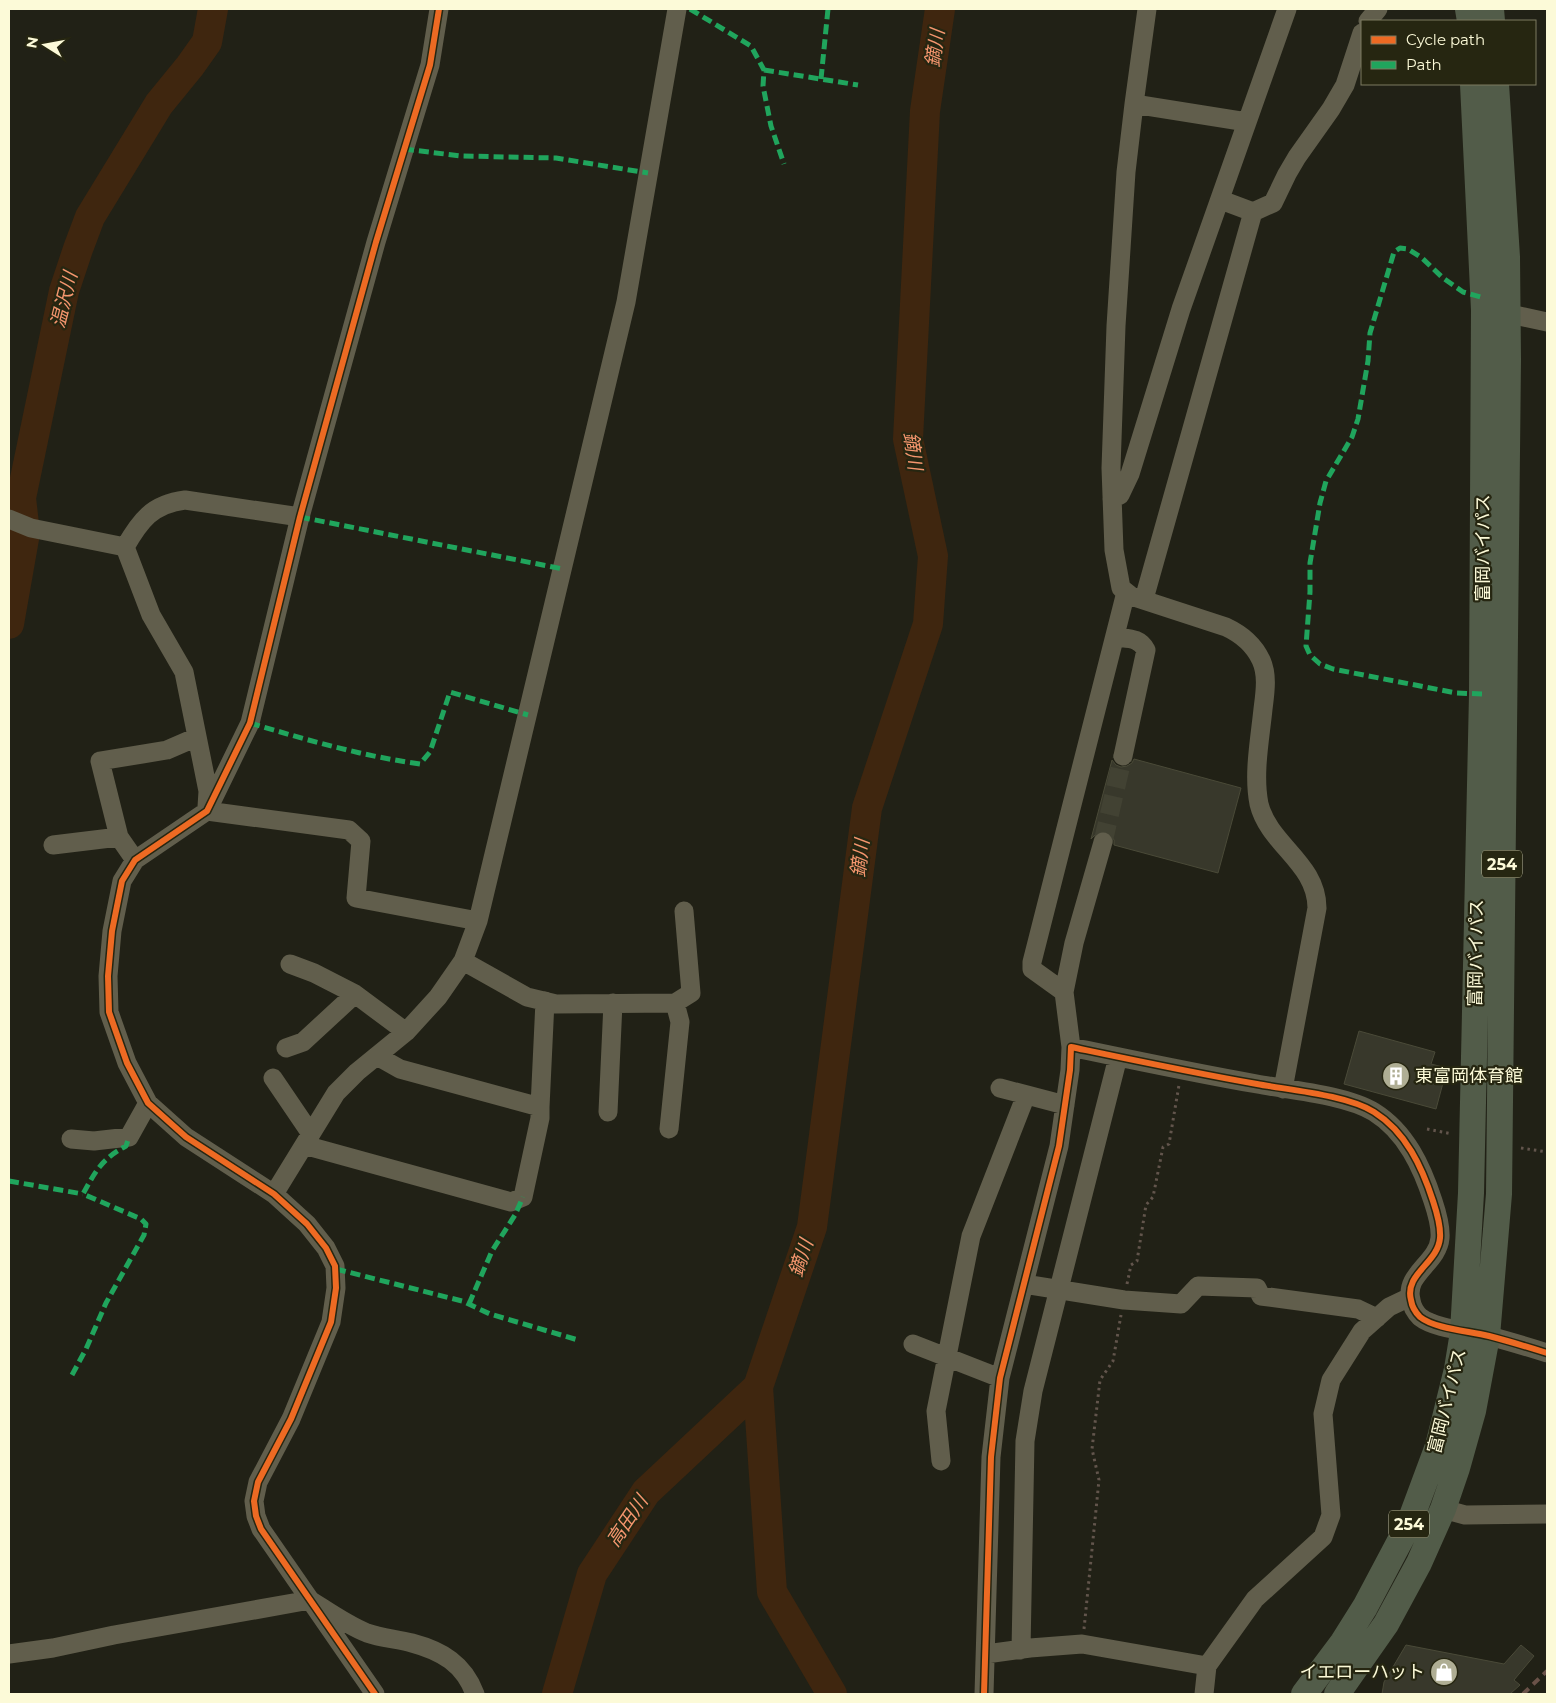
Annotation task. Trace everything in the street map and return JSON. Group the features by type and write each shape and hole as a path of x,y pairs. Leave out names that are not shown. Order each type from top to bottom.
{"highway":[{"name":"富岡バイパス","path":"1337,1694 1386,1624 1419,1563 1443,1510 1457,1468 1473,1411 1475,1334 1499,1194 1496,311 1474,85"},
{"name":"富岡バイパス","path":"1496,85 1507,257 1496,311"},
{"name":"富岡バイパス","path":"1304,1694 1343,1642 1365,1607 1409,1524 1438,1446 1449,1406 1475,1334"}],"street":[{"path":"376,1694 261,1529 256,1516 254,1501 258,1482 290,1418 331,1322 336,1288 335,1266 326,1248 307,1224 274,1194 186,1137 148,1103 127,1063 109,1012 108,976 112,931 122,881 135,860 207,810 250,723 300,517 376,242 430,65 439,9"},
{"path":"274,1194 336,1093 357,1072 406,1032 438,997 463,961 478,922 626,302 676,9"},
{"path":"1148,9 1126,172 1116,326 1111,468 1114,550 1121,588 1131,596 1226,627 1240,634 1261,660 1265,674 1265,694 1258,766 1259,804 1264,818 1271,829 1306,870 1317,899 1317,908 1283,1089"},
{"path":"1112,499 1120,495 1130,474 1181,309 1287,9"},
{"path":"1369,20 1378,9"},
{"path":"1221,200 1253,212 1273,203 1297,157 1345,84 1361,36"},
{"path":"1134,104 1247,122"},
{"path":"1144,599 1253,212"},
{"path":"1496,311 1547,322"},
{"path":"125,547 137,526 152,511 170,502 185,500 300,517"},
{"path":"10,520 31,528 125,547"},
{"path":"125,547 151,616 184,672 208,791 207,810"},
{"path":"1064,992 1032,969 1032,962 1126,592"},
{"path":"1115,637 1136,640 1142,643 1146,650 1123,756"},
{"path":"135,860 119,837 100,761 167,750 197,737"},
{"path":"207,810 349,830 362,841 356,898 478,922"},
{"path":"53,845 119,837"},
{"path":"984,1694 991,1457 1000,1378 1059,1146 1070,1047 1064,992 1074,943 1103,842"},
{"path":"463,961 527,996 556,1004 675,1003 691,993 684,911"},
{"path":"290,964 314,973 355,994 406,1032"},
{"path":"286,1048 303,1042 355,994"},
{"path":"273,1078 307,1140 511,1202 523,1197 540,1118 545,1001"},
{"path":"608,1112 613,1003"},
{"path":"669,1129 680,1022 675,1003"},
{"path":"1070,1047 1334,1098 1360,1104 1374,1112 1395,1130 1414,1155 1425,1176 1440,1226 1440,1238 1436,1254 1412,1283 1410,1297 1415,1311 1425,1320 1547,1353"},
{"path":"377,1056 400,1068 540,1107"},
{"path":"1021,1650 1025,1441 1033,1391 1118,1057"},
{"path":"1000,1088 1065,1105"},
{"path":"941,1461 936,1411 971,1236 1026,1095"},
{"path":"71,1139 94,1141 129,1136 148,1103"},
{"path":"1024,1284 1124,1300 1181,1304 1198,1286 1257,1288 1261,1296 1358,1309 1377,1318"},
{"path":"1204,1694 1207,1666 1255,1599 1323,1537 1331,1514 1323,1414 1331,1380 1362,1331 1390,1307 1410,1297"},
{"path":"913,1344 1000,1378"},
{"path":"1443,1510 1465,1515 1547,1514"},
{"path":"9,1654 53,1648 114,1635 310,1600 355,1628 370,1634 412,1643 436,1652 456,1664 470,1682 475,1694"},
{"path":"986,1654 1082,1644 1207,1666"}],"path":[{"path":"1082,1644 1099,1480 1092,1449 1100,1380 1113,1360 1131,1265 1138,1261 1146,1205 1153,1197 1163,1146 1169,1144 1182,1070"},
{"path":"1427,1129 1452,1134"},
{"path":"1521,1148 1547,1152"}],"building":[{"path":"1134,759 1241,788 1218,873 1114,845 1114,840 1106,831 1101,831 1091,839 1112,760 1121,767 1132,763"},
{"name":"東富岡体育館","path":"1359,1031 1435,1052 1431,1064 1447,1068 1436,1109 1344,1084"},
{"name":"イエローハット","path":"1406,1645 1504,1664 1521,1645 1534,1656 1514,1680 1520,1685 1510,1694 1382,1694 1384,1682"}],"waterway":[{"name":"温沢川","path":"9,624 25,533 21,498 64,291 90,217 159,104 207,42 213,9"},
{"name":"鏑川","path":"832,1694 772,1592 758,1387 812,1227 867,808 928,624 933,556 908,439 925,111 940,9"},
{"name":"高田川","path":"557,1694 592,1574 646,1492 758,1387"}],"tunnel":[{"path":"1103,842 1123,756"}],"railway":[{"path":"1523,1694 1547,1671"}],"marked path":[{"path":"690,9 751,46 764,70 763,86 771,126 784,164"},
{"path":"821,79 828,9"},
{"path":"764,70 858,85"},
{"path":"404,149 461,156 556,158 648,173"},
{"path":"1482,694 1456,693 1333,669 1320,664 1310,655 1306,646 1310,563 1320,503 1326,481 1352,437 1358,419 1368,361 1370,333 1394,252 1400,248 1408,249 1422,258 1443,278 1463,292 1484,298"},
{"path":"300,517 563,569"},
{"path":"250,723 356,752 420,764 430,752 450,692 528,715"},
{"path":"72,1375 86,1349 106,1303 144,1235 146,1224 141,1219 83,1194 100,1166 126,1146 129,1137"},
{"path":"9,1181 83,1194"},
{"path":"469,1304 492,1251 515,1215 523,1197"},
{"path":"336,1269 462,1301 490,1314 578,1340"}],"cycle path":[{"path":"375,1694 261,1529 256,1516 254,1501 258,1482 291,1419 331,1322 336,1288 335,1266 326,1248 307,1224 274,1194 186,1137 148,1103 127,1063 109,1012 108,976 112,931 122,881 135,860 207,811 250,723 300,517 376,242 430,65 439,9"},
{"path":"984,1694 991,1457 1000,1378 1059,1146 1070,1070 1071,1047 1257,1084 1334,1097 1363,1106 1374,1112 1395,1130 1411,1151 1424,1176 1438,1220 1440,1233 1438,1247 1412,1283 1410,1291 1411,1303 1415,1311 1420,1317 1434,1324 1489,1336 1547,1353"}],"place":[{"name":"東富岡体育館","path":"1396,1076"},
{"name":"イエローハット","path":"1444,1672"}]}
